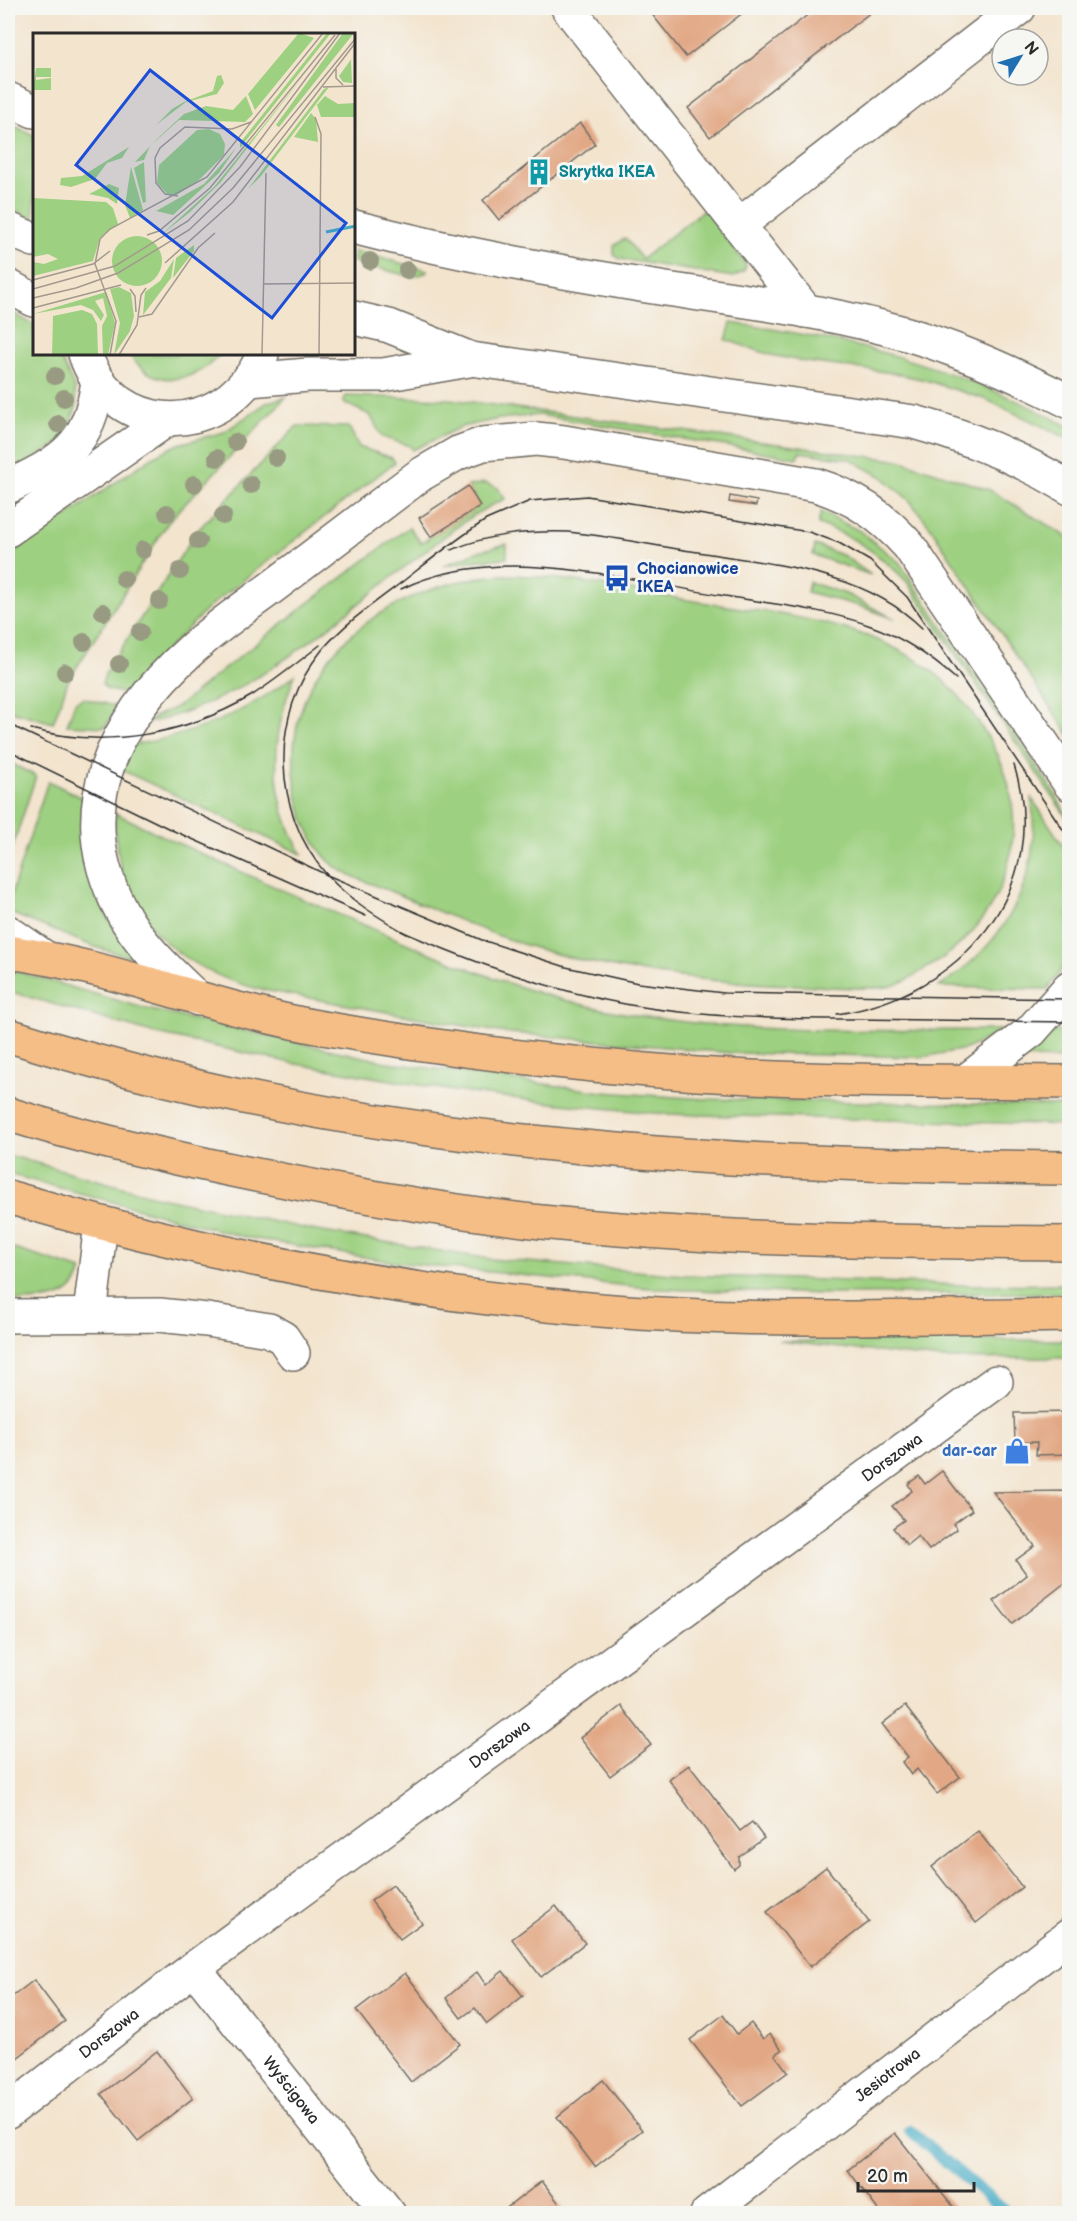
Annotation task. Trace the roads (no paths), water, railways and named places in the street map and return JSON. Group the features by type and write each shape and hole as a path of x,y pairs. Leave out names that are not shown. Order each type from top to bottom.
{"main road":[{"path":"8,952 44,957 198,999 313,1026 433,1046 578,1064 700,1074 1070,1082"},
{"path":"23,1040 151,1076 322,1113 423,1130 688,1157 887,1166 1070,1168"},
{"path":"13,1116 166,1156 294,1183 541,1221 705,1233 854,1240 1070,1243"},
{"path":"8,1197 101,1224 282,1267 426,1289 601,1310 775,1317 1070,1315"}],"street":[{"path":"568,8 807,311"},
{"path":"739,225 1019,8"},
{"path":"8,99 33,111"},
{"path":"356,227 508,263 807,311 885,328 954,350 1022,378 1070,402"},
{"path":"8,229 33,240"},
{"path":"8,286 33,299"},
{"path":"356,318 389,326 471,360 914,422 954,432 999,450 1070,488"},
{"path":"91,368 116,400 139,414 168,419 212,411 232,398 255,367 308,375 383,375 471,360"},
{"path":"8,487 66,454 80,439 94,409 91,368"},
{"path":"8,530 168,419"},
{"path":"198,999 149,951 134,931 111,889 104,869 99,842 99,795 108,759 118,737 142,702 194,646 438,463 483,444 509,440 564,442 816,485 854,499 879,515 909,546 1070,784"},
{"path":"8,932 44,957"},
{"path":"967,1080 1031,1031 1070,987"},
{"path":"90,1314 101,1224"},
{"path":"8,1316 159,1315 269,1330 283,1338 293,1353"},
{"name":"Dorszowa","path":"8,2112 194,1968 996,1382"},
{"name":"Jesiotrowa","path":"707,2214 1070,1935"},
{"name":"Wyścigowa","path":"194,1968 389,2214"}],"waterway":[{"path":"910,2131 1008,2214"}],"tram line":[{"path":"407,934 354,900 327,875 309,850 296,822 287,793 284,763 286,733 293,704 305,676 322,650 350,622 475,527 530,501 587,496 809,532 839,543 870,561 907,597 1070,840"},
{"path":"451,550 494,537 538,532 568,532 752,560 813,572 843,581 872,593 898,608 922,628"},
{"path":"401,589 438,575 477,568 518,566 559,568 600,574 796,607 853,620 905,642 926,655 956,679"},
{"path":"31,729 87,738 144,735 172,729 226,709 251,696 320,645"},
{"path":"8,724 327,875 482,940 566,967 638,983 724,993 1070,999"},
{"path":"8,750 174,831 366,916"},
{"path":"837,1014 881,1003 922,985 957,960 986,930 1008,894 1020,854 1023,811 1014,765"},
{"path":"401,931 485,965 542,984 601,999 658,1009 771,1018 1070,1022"}],"place":[{"name":"Skrytka IKEA","path":"539,172"},
{"name":"Chocianowice IKEA","path":"617,578"},
{"name":"dar-car","path":"1017,1451"}]}
